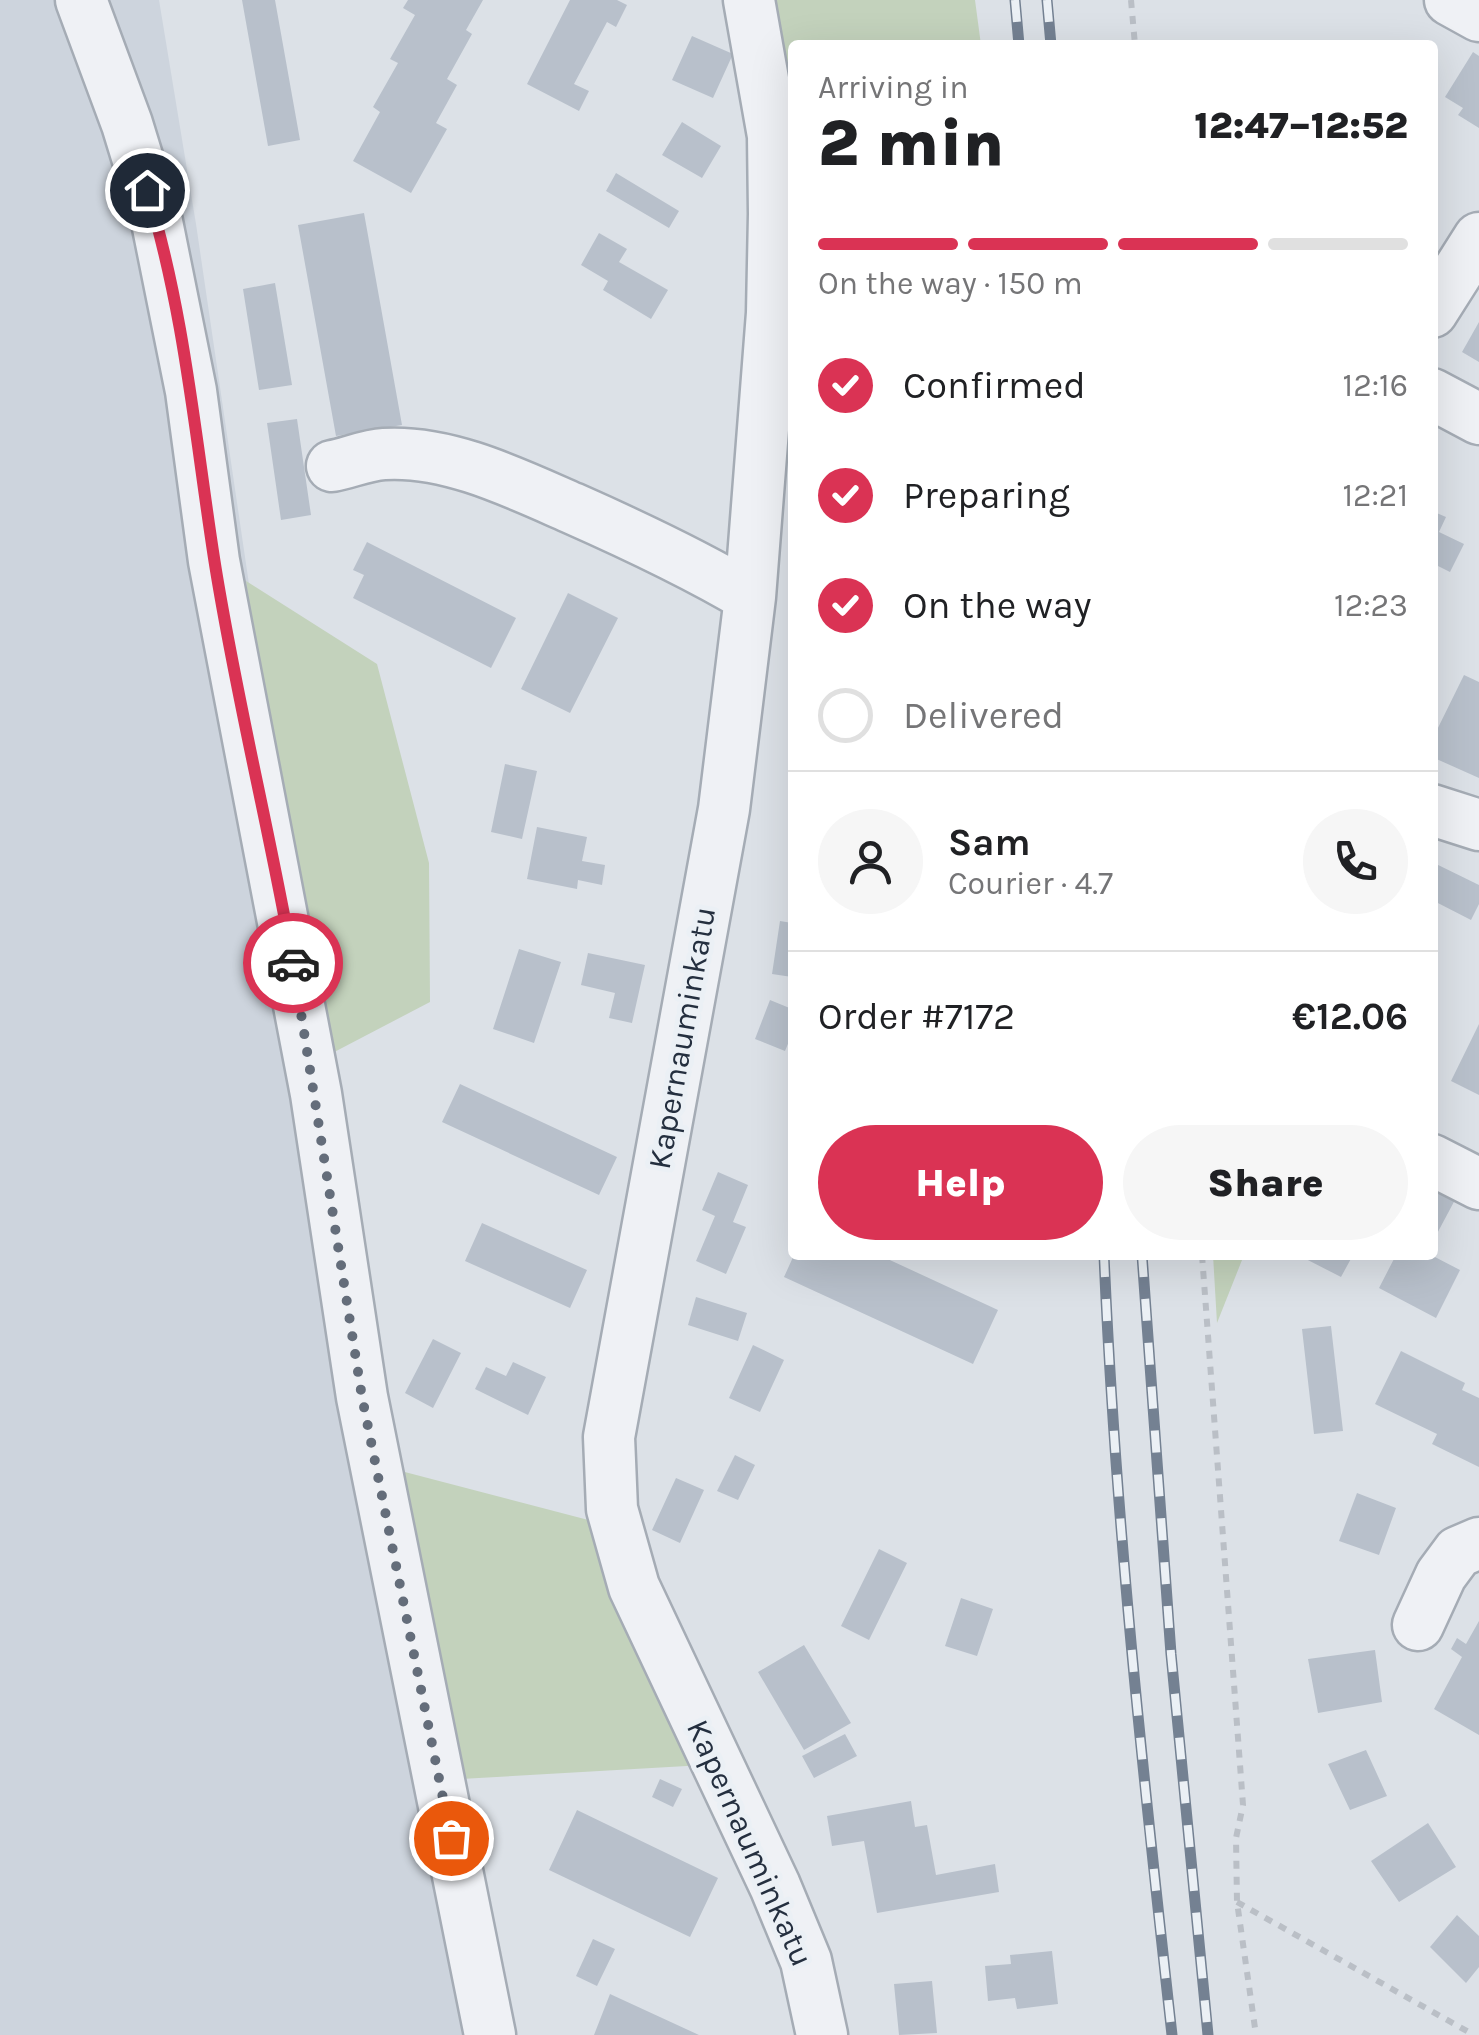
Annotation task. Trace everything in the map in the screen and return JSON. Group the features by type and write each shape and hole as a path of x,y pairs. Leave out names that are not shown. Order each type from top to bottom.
{"street":[{"path":"81,0 127,124 157,222 180,334 214,561 316,1094 366,1415 490,2035"},
{"name":"Kapernauminkatu","path":"749,0 773,136 774,214 772,313 750,597 724,809 608,1438 612,1508 634,1587 775,1886 800,1946 822,2035"},
{"path":"1450,0 1479,16"},
{"path":"1438,303 1479,238"},
{"path":"1438,397 1479,420"},
{"path":"332,466 384,454 455,461 617,528 750,597"},
{"path":"1438,812 1479,825"},
{"path":"1438,1163 1479,1184"},
{"path":"1418,1624 1441,1575 1458,1552 1479,1543"}],"path":[{"path":"1132,0 1135,40"},
{"path":"1202,1260 1243,1804 1236,1838 1237,1902 1256,2035"},
{"path":"1237,1902 1474,2035"}],"shaded area":[{"path":"0,0 159,0 196,224 319,1060 495,2035 0,2035"}],"green space":[{"path":"767,0 975,0 980,40 788,40 788,110"},
{"path":"246,581 377,664 429,863 430,1002 319,1060"},
{"path":"1213,1260 1242,1260 1217,1323"},
{"path":"378,1465 596,1522 704,1765 443,1780"}],"building":[{"path":"242,0 275,0 300,140 268,146"},
{"path":"408,0 483,0 466,30 472,34 447,79 457,85 436,123 447,129 411,193 353,161 380,112 373,107 398,63 390,59 415,15 403,8"},
{"path":"570,0 617,0 627,5 616,27 607,22 574,84 589,91 579,111 527,84"},
{"path":"692,36 733,54 713,98 672,80"},
{"path":"1473,52 1479,56 1479,128 1458,115 1463,108 1445,97"},
{"path":"682,122 721,146 702,178 662,155"},
{"path":"616,173 679,211 669,228 606,191"},
{"path":"364,213 402,425 336,436 298,225"},
{"path":"599,233 627,249 619,262 668,290 651,319 603,290 608,281 581,265"},
{"path":"275,283 292,385 259,390 243,289"},
{"path":"1479,322 1479,362 1462,352"},
{"path":"297,419 311,515 281,520 267,423"},
{"path":"1438,514 1446,517 1439,532 1464,544 1450,572 1438,566"},
{"path":"367,542 516,618 491,668 353,598 364,575 353,570"},
{"path":"568,593 618,618 570,713 521,689"},
{"path":"1464,675 1479,682 1479,778 1438,760 1438,728"},
{"path":"505,764 537,771 522,839 491,832"},
{"path":"537,827 587,837 582,861 605,865 602,885 578,880 577,889 527,879"},
{"path":"1438,865 1479,885 1479,904 1471,920 1438,903"},
{"path":"780,921 788,922 788,976 772,974"},
{"path":"519,949 561,962 534,1043 493,1029"},
{"path":"588,953 645,965 632,1023 609,1018 615,993 581,985"},
{"path":"770,1000 788,1007 785,1051 755,1039"},
{"path":"1479,1024 1479,1095 1451,1081"},
{"path":"460,1084 617,1157 599,1195 442,1122"},
{"path":"718,1172 748,1185 733,1222 746,1227 726,1274 696,1261 715,1216 702,1210"},
{"path":"1438,1188 1456,1198 1438,1232"},
{"path":"482,1223 587,1270 570,1308 465,1261"},
{"path":"1438,1259 1460,1270 1436,1318 1379,1288 1393,1260"},
{"path":"792,1260 890,1260 998,1310 973,1364 784,1277"},
{"path":"1308,1260 1350,1260 1341,1277"},
{"path":"696,1297 747,1313 738,1341 688,1325"},
{"path":"1331,1326 1343,1431 1314,1434 1302,1329"},
{"path":"433,1339 461,1353 433,1408 405,1393"},
{"path":"753,1345 784,1360 760,1412 729,1398"},
{"path":"1401,1351 1465,1383 1462,1390 1479,1398 1479,1467 1432,1444 1437,1434 1375,1404"},
{"path":"513,1362 546,1377 528,1415 475,1389 486,1367 506,1376"},
{"path":"735,1455 755,1465 738,1500 717,1491"},
{"path":"676,1478 704,1490 680,1543 652,1530"},
{"path":"1357,1493 1396,1508 1379,1555 1339,1541"},
{"path":"879,1549 907,1563 869,1640 841,1626"},
{"path":"961,1598 993,1609 977,1656 945,1646"},
{"path":"1479,1621 1479,1735 1434,1709 1462,1657 1451,1649 1457,1638 1466,1644"},
{"path":"804,1645 851,1723 804,1750 758,1672"},
{"path":"1375,1650 1382,1702 1318,1713 1308,1659"},
{"path":"845,1734 857,1756 814,1778 802,1756"},
{"path":"1366,1750 1387,1796 1350,1810 1328,1764"},
{"path":"660,1779 682,1789 673,1807 652,1797"},
{"path":"911,1801 915,1827 927,1825 936,1875 995,1864 999,1892 877,1913 864,1841 832,1846 827,1816"},
{"path":"577,1810 718,1878 690,1937 549,1870"},
{"path":"1428,1823 1456,1867 1399,1902 1371,1861"},
{"path":"1457,1915 1479,1936 1479,1967 1466,1983 1430,1947"},
{"path":"593,1939 615,1949 597,1986 576,1976"},
{"path":"1052,1951 1058,2004 1017,2009 1015,1998 988,2001 985,1966 1011,1964 1010,1955"},
{"path":"932,1981 937,2033 899,2035 894,1984"},
{"path":"610,1994 699,2035 594,2035"}],"railway":[{"path":"1015,0 1019,40"},
{"path":"1047,0 1051,40"},
{"path":"1104,1260 1123,1548 1172,2035"},
{"path":"1142,1260 1171,1654 1208,2035"}],"way so far":[{"path":"293,963 362,1397 451,1838"}],"route":[{"path":"147,190 191,390 214,561 293,963"}]}
